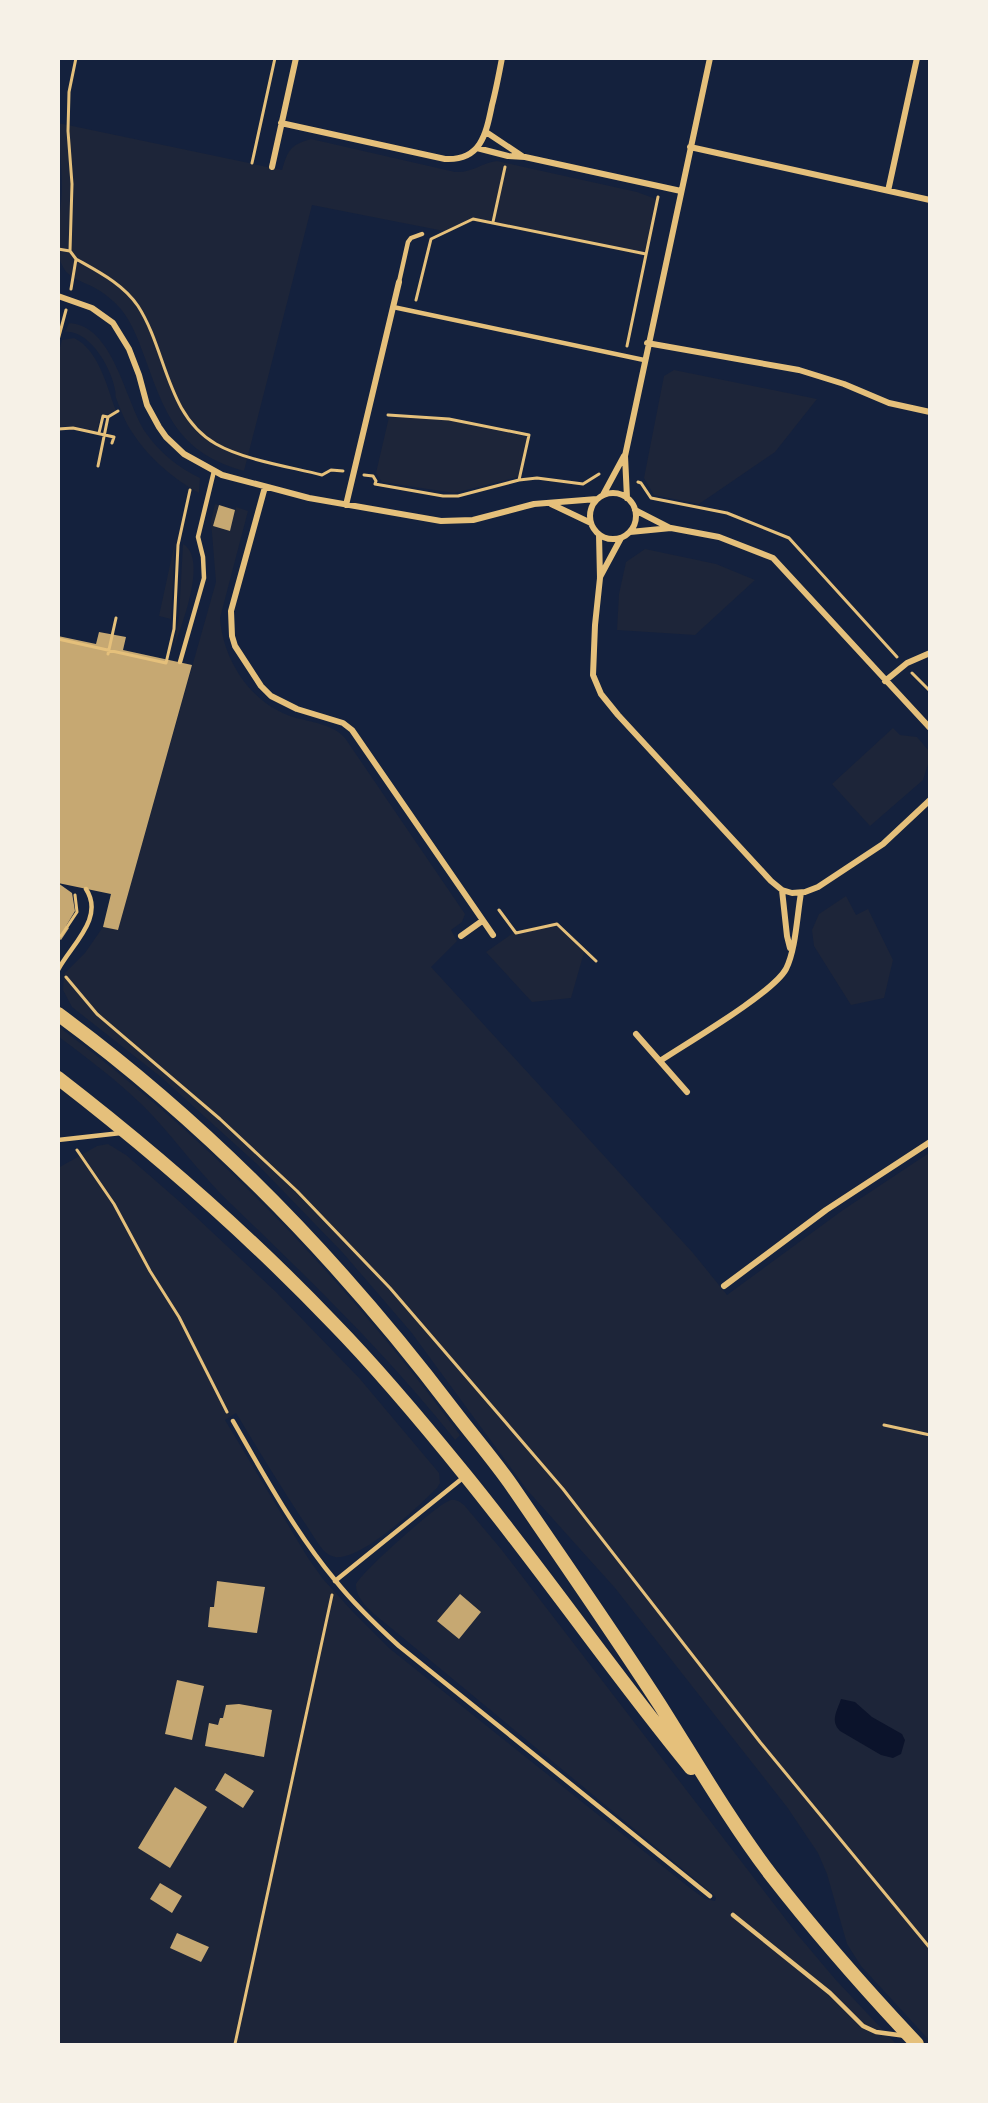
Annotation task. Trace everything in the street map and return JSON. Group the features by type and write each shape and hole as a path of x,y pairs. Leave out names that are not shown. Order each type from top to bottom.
{"main road":[{"path":"60,1013 195,1125 267,1194 321,1251 401,1343 509,1483 636,1669 732,1819 770,1873 858,1981 913,2040"},
{"path":"58,1078 127,1132 238,1229 366,1358 466,1475 563,1599 645,1712 732,1819"}],"street":[{"path":"272,167 296,58"},
{"path":"281,123 445,159 464,157 477,148 486,132 502,58"},
{"path":"599,535 610,539 621,538 630,532 636,522 635,510 627,498 625,456 647,343 710,58"},
{"path":"888,191 917,58"},
{"path":"486,132 525,157"},
{"path":"690,147 930,200"},
{"path":"477,148 681,191"},
{"path":"346,504 399,282"},
{"path":"58,296 92,308 113,323 129,349 147,405 159,427 184,454 214,471 265,487 441,521 472,520 526,505 550,504 616,493 627,498"},
{"path":"647,343 800,370 844,384 889,403 930,412"},
{"path":"625,456 590,510 591,523 599,535 600,578 593,675 601,694 613,710 771,881 782,890 792,893 801,893 818,887 883,844 930,800"},
{"path":"265,487 231,611 232,636 236,646 261,686 271,696 297,709 343,723 352,730 493,935"},
{"path":"550,504 591,523"},
{"path":"635,510 671,528 719,537 773,558 930,728"},
{"path":"630,532 671,528"},
{"path":"600,578 621,538"},
{"path":"885,681 907,663 930,653"},
{"path":"782,890 791,951"},
{"path":"660,1061 772,985 785,971 791,951 801,893"},
{"path":"461,936 482,921"},
{"path":"636,1034 687,1092"},
{"path":"724,1286 826,1210 930,1142"}],"lane":[{"path":"399,282 408,242 422,234"},
{"path":"393,307 644,360"},
{"path":"180,662 204,578 203,557 198,537 214,471"},
{"path":"59,969 85,930 91,916 92,900 86,889"},
{"path":"58,957 67,954"},
{"path":"58,1140 127,1132"},
{"path":"233,1421 297,1528 335,1581 357,1606 399,1646 710,1896"},
{"path":"335,1581 466,1475"},
{"path":"733,1915 830,1994 863,2026 876,2032 913,2040"}],"path":[{"path":"70,251 72,184 68,131 69,92 76,58"},
{"path":"252,163 275,58"},
{"path":"493,223 507,156"},
{"path":"626,356 661,187"},
{"path":"413,312 430,239 473,219 646,254"},
{"path":"76,260 125,290 138,306 149,327 174,395 186,416 198,430 215,443 255,458 322,475 331,470 353,473 373,477 375,484 443,496 458,496 519,480 537,478 583,484"},
{"path":"100,432 103,416 108,417 118,412"},
{"path":"388,415 449,419 529,435 519,480"},
{"path":"98,466 108,417"},
{"path":"58,429 73,428 100,432 114,436 112,443"},
{"path":"58,639 108,652 166,663 174,629 178,545 190,490"},
{"path":"108,652 116,618"},
{"path":"917,679 930,691"},
{"path":"58,935 61,936 77,912 74,893"},
{"path":"499,910 516,933 557,924 596,962"},
{"path":"59,969 97,1014 176,1079 228,1126 297,1191 390,1288 563,1489 767,1751 930,1948"},
{"path":"69,1138 121,1217 187,1333 218,1397 233,1421"},
{"path":"884,1425 930,1435"},
{"path":"235,2044 335,1581"}],"shaded area":[{"path":"58,123 282,170 290,150 311,139 455,172 467,171 497,161 637,192 656,199 644,256 474,221 449,232 312,205 244,471 205,454 179,431 161,400 138,340 125,314 108,297 68,274 62,265 58,248 62,171"},
{"path":"69,323 84,327 97,337 108,351 146,433 170,459 200,478 199,493 163,468 140,444 122,413 113,381 104,362 91,343 74,333 65,332"},
{"path":"74,338 90,351 96,360 116,411 101,415 97,431 72,426 59,427 59,351 62,340"},
{"path":"674,370 817,399 775,452 699,504 654,495 644,478 664,376"},
{"path":"389,417 449,420 527,437 518,477 454,493 382,482 376,473"},
{"path":"215,504 219,505 213,526 230,531 236,507 248,511 220,618 227,649 242,678 264,702 278,711 328,727 345,738 465,914 462,922 451,930 457,941 431,967 693,1253 727,1295 843,1210 929,1153 929,2040 861,1966 847,1944 827,1874 818,1853 787,1807 615,1588 527,1490 411,1332 343,1253 258,1165 161,1077 72,1007 63,990 64,974 85,953 103,927 118,929 216,582 211,521"},
{"path":"175,542 171,619 159,616"},
{"path":"183,544 190,551 193,577 187,608 174,645 179,617"},
{"path":"645,549 716,564 755,580 695,635 617,630 619,594 626,562"},
{"path":"893,728 900,735 917,737 929,751 929,761 923,780 870,826 832,784"},
{"path":"846,896 856,915 868,909 893,960 884,998 851,1005 814,946 812,930 819,914"},
{"path":"557,922 585,949 571,998 532,1002 486,952 516,931"},
{"path":"59,1027 171,1117 274,1216 324,1268 371,1322 460,1435 455,1440 374,1347 219,1192 142,1105 108,1074 59,1037"},
{"path":"108,1144 126,1155 180,1202 276,1292 360,1379 439,1473 440,1483 437,1488 389,1531 359,1550 346,1556 335,1557 329,1555 317,1542 236,1413 225,1420 323,1579 389,1648 690,1888 705,1899 715,1901 714,1895 362,1601 356,1584 386,1552 443,1504 453,1500 464,1505 501,1549 797,1934 835,1979 896,2044 59,2044 58,1168 97,1146"},
{"path":"841,1699 855,1702 872,1717 902,1734 905,1740 901,1754 893,1758 881,1755 840,1731 835,1720"}],"building":[{"path":"219,505 235,510 230,531 213,526"},
{"path":"99,632 126,637 123,650 192,665 118,930 103,927 111,894 58,883 58,636 96,644"},
{"path":"58,883 72,893 75,911 66,926 69,928 61,940 58,938"},
{"path":"217,1581 265,1587 257,1633 208,1627 210,1607 214,1607"},
{"path":"460,1594 481,1612 459,1639 437,1621"},
{"path":"177,1680 204,1686 192,1740 165,1734"},
{"path":"239,1704 272,1710 264,1757 205,1746 209,1723 218,1725 220,1718 223,1718 226,1705"},
{"path":"225,1773 254,1791 243,1808 215,1790"},
{"path":"175,1787 207,1807 170,1868 138,1848"},
{"path":"160,1883 182,1896 172,1913 150,1899"},
{"path":"177,1933 209,1947 201,1962 170,1948"}]}
